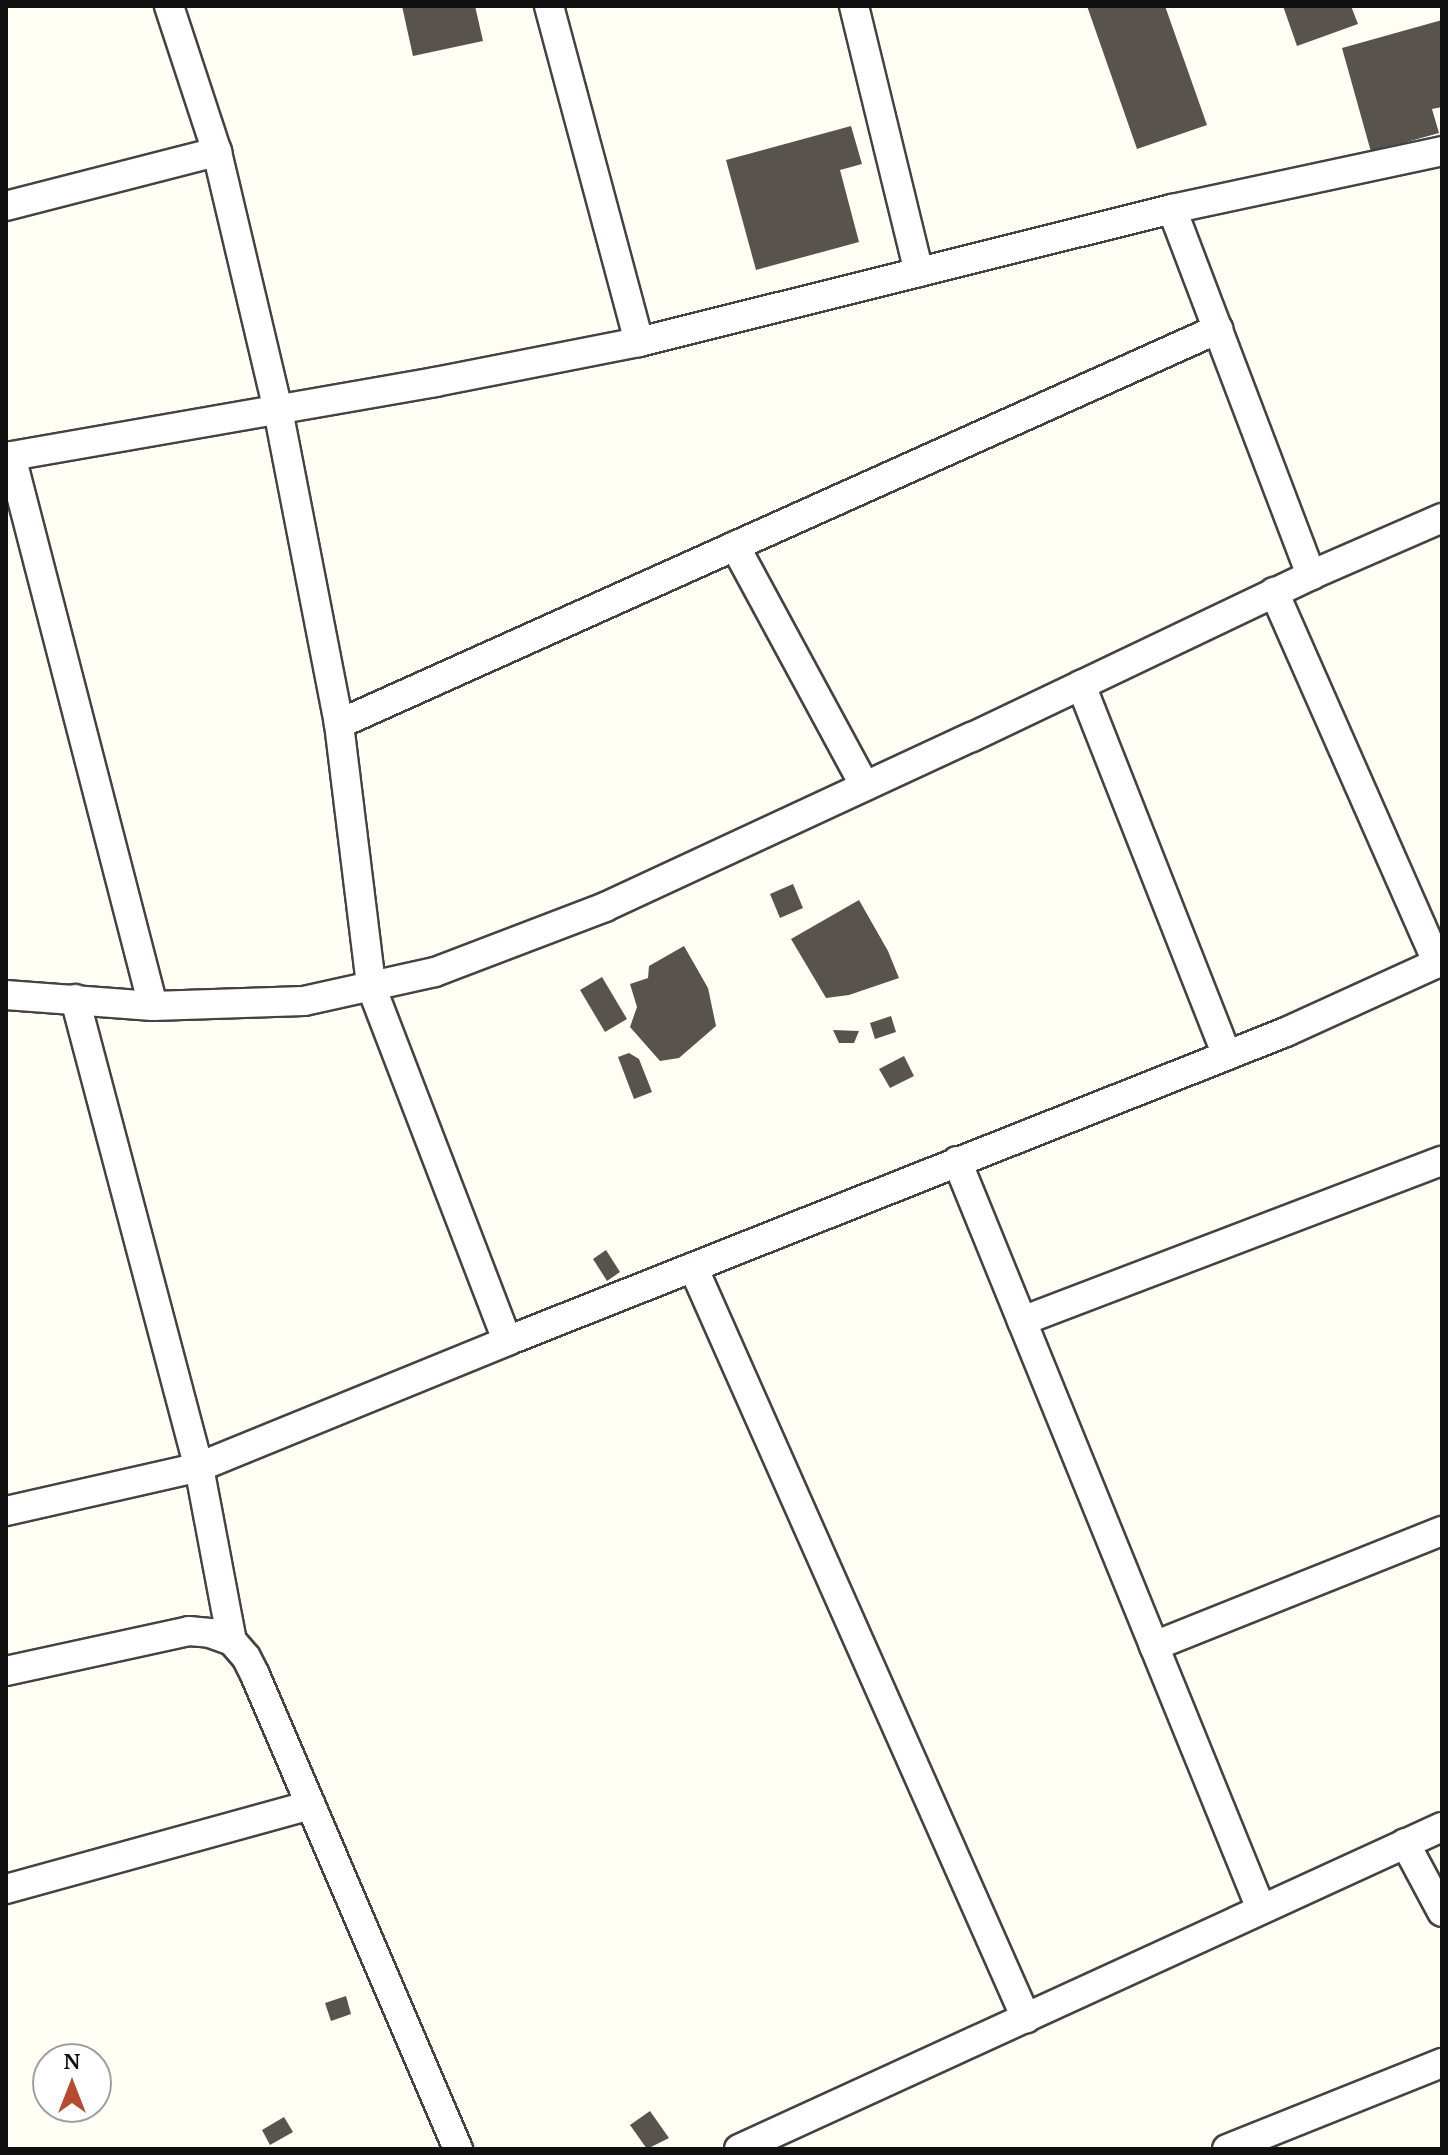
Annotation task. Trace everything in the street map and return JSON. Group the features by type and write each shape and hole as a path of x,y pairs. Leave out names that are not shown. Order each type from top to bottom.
{"street":[{"path":"169,6 217,152 278,410 339,724 371,986 507,1341"},
{"path":"549,6 639,342"},
{"path":"854,6 919,272"},
{"path":"153,1006 8,457 639,342 1172,209 1442,151"},
{"path":"6,206 217,152"},
{"path":"1172,209 1311,575"},
{"path":"339,724 1218,329"},
{"path":"6,995 153,1006 304,1001 435,972 605,907 1274,592 1442,518"},
{"path":"735,546 865,786"},
{"path":"6,1511 199,1467 1227,1055 1440,962 1274,592"},
{"path":"1081,685 1227,1055"},
{"path":"75,999 199,1467 232,1641"},
{"path":"957,1161 1261,1909"},
{"path":"1022,1321 1442,1161"},
{"path":"693,1267 1026,2018"},
{"path":"1154,1646 1442,1531"},
{"path":"6,1671 189,1631 210,1633 232,1641 246,1657 458,2149"},
{"path":"6,1889 311,1805"},
{"path":"739,2149 1442,1827"},
{"path":"1405,1843 1442,1912"},
{"path":"1227,2149 1442,2063"}],"building":[{"path":"402,6 475,6 483,41 413,56"},
{"path":"1087,6 1165,6 1207,125 1137,149"},
{"path":"1283,6 1351,6 1358,24 1297,46"},
{"path":"1442,20 1442,107 1432,109 1439,133 1371,152 1342,48"},
{"path":"851,126 862,164 840,170 859,242 756,270 726,160"},
{"path":"793,884 803,908 780,918 770,894"},
{"path":"859,900 888,951 899,978 849,995 826,998 791,939"},
{"path":"684,946 708,988 716,1026 679,1058 660,1061 630,1027 637,1007 630,984 648,978 649,966"},
{"path":"602,977 627,1019 605,1032 580,990"},
{"path":"891,1016 896,1032 875,1039 870,1023"},
{"path":"833,1030 859,1031 854,1043 839,1043"},
{"path":"629,1053 639,1059 652,1092 634,1099 618,1057"},
{"path":"904,1056 914,1076 890,1088 879,1069"},
{"path":"606,1250 620,1272 607,1281 593,1259"},
{"path":"346,1996 351,2014 331,2021 325,2003"},
{"path":"650,2111 669,2138 647,2149 630,2125"},
{"path":"284,2117 293,2132 270,2145 262,2130"}]}
